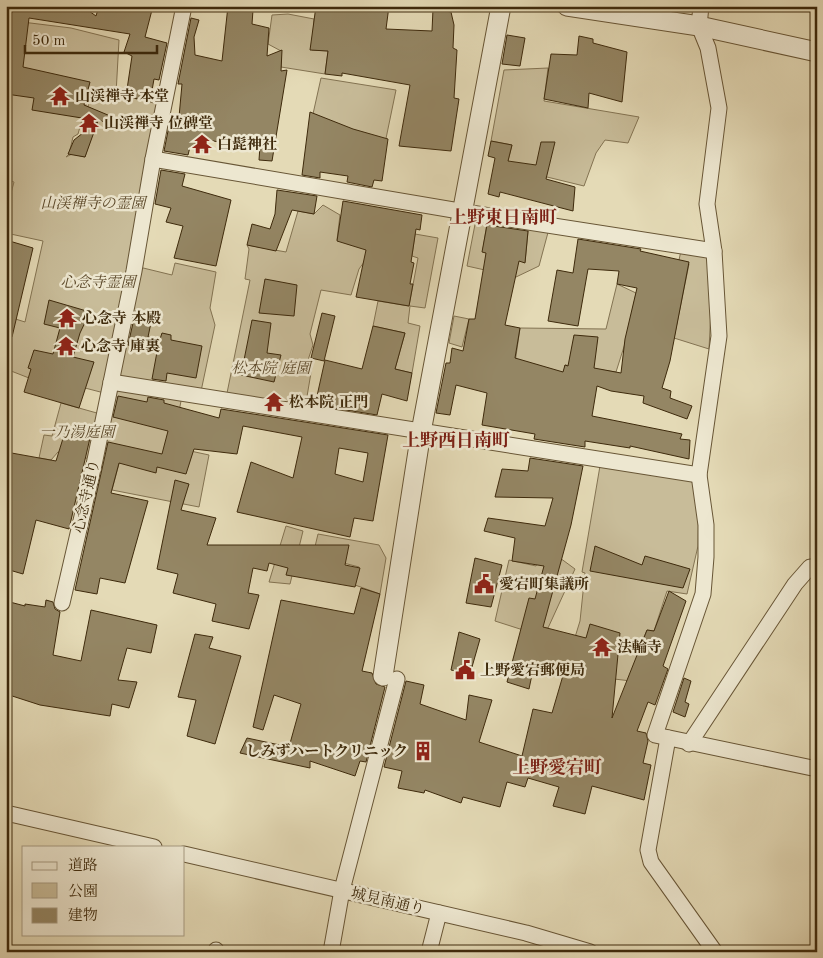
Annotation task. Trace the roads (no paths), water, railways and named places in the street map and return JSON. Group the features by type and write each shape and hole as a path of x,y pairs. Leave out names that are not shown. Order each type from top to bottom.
{"street":[{"name":"心念寺通り","path":"62,604 134,271 153,159 184,6"},
{"path":"331,952 342,890 390,678 421,432 502,6"},
{"path":"567,6 699,26 817,52"},
{"path":"701,6 699,26 708,48 719,108 707,204 714,251 719,336 698,476 706,525 706,557 703,594 655,735 689,744 817,769"},
{"path":"153,159 463,212 714,251"},
{"path":"111,382 698,476"},
{"path":"689,744 795,584 810,567 817,567"},
{"path":"668,738 648,850 651,862 715,952"},
{"path":"6,813 150,846"},
{"name":"城見南通り","path":"185,854 526,933 590,952"},
{"path":"429,952 439,913"}],"place":[{"name":"山渓禅寺 本堂","path":"60,96"},
{"name":"山渓禅寺 位碑堂","path":"89,123"},
{"name":"白髭神社","path":"202,144"},
{"name":"心念寺 本殿","path":"67,318"},
{"name":"心念寺 庫裏","path":"66,346"},
{"name":"松本院 正門","path":"274,402"},
{"name":"愛宕町集議所","path":"484,584"},
{"name":"法輪寺","path":"602,647"},
{"name":"上野愛宕郵便局","path":"465,670"},
{"name":"しみずハートクリニック","path":"423,751"}],"district":[{"name":"上野東日南町","path":"503,217"},
{"name":"上野西日南町","path":"456,440"},
{"name":"上野愛宕町","path":"557,767"}],"park label":[{"name":"山渓禅寺の霊園","path":"93,203"},
{"name":"心念寺霊園","path":"98,282"},
{"name":"松本院 庭園","path":"271,368"},
{"name":"一乃湯庭園","path":"77,432"}]}
